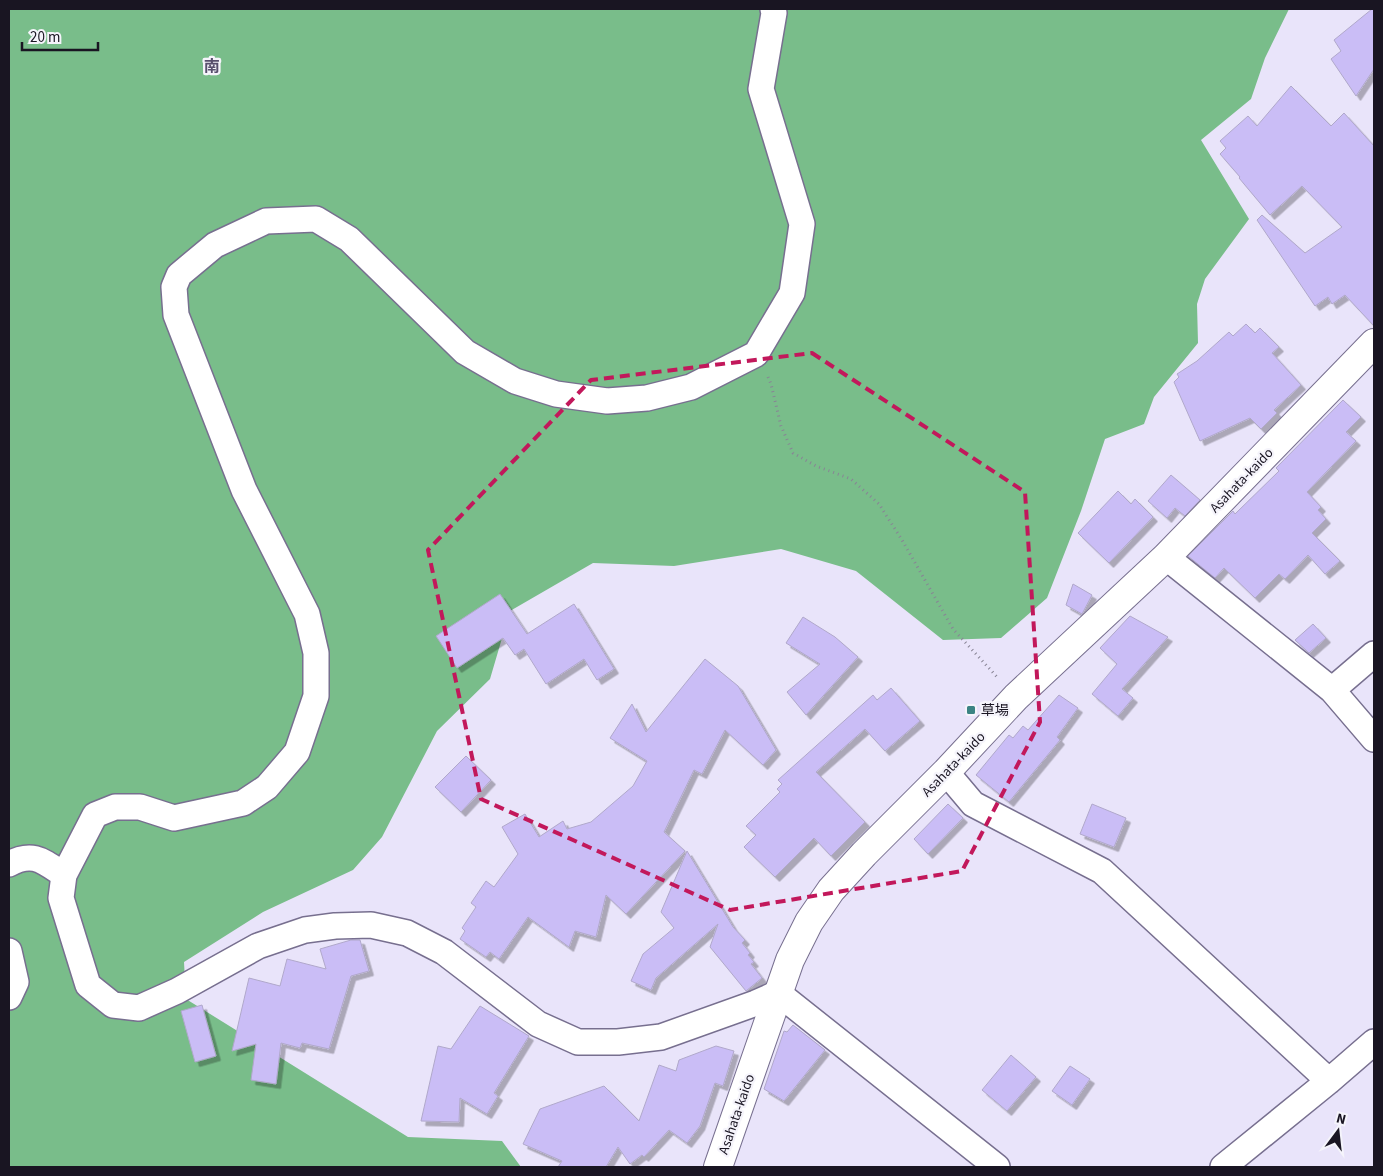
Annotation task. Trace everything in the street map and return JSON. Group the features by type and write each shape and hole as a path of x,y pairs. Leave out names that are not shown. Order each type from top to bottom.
{"street":[{"path":"773,9 774,14 760,89 802,224 792,293 756,354 690,387 647,398 607,400 556,394 515,381 465,352 349,239 316,219 266,221 215,245 179,275 174,287 176,315 244,490 307,614 316,653 316,696 297,752 267,787 242,803 174,818 140,807 115,807 95,815 64,875 61,898 88,985 113,1005 140,1008 177,991 258,946 305,930 335,926 371,925 407,933 444,952 538,1024 578,1042 618,1042 661,1037 756,1003 778,993 997,1167"},
{"name":"Asahata-kaido","path":"718,1167 790,960 809,922 831,890 1016,697 1166,557 1374,343"},
{"path":"1166,557 1332,690 1374,739"},
{"path":"1332,690 1374,654"},
{"path":"946,772 973,804 1102,871 1329,1081"},
{"path":"9,864 22,857 42,860 64,875"},
{"path":"9,951 16,982 9,997"},
{"path":"1223,1167 1374,1042"}],"path":[{"path":"756,354 771,384 781,426 793,453 816,466 850,479 879,504 953,629 1016,697"}],"highlighted area":[{"path":"812,353 1025,492 1040,722 962,871 730,910 481,799 428,550 591,380"}],"green space":[{"path":"9,9 1289,9 1265,58 1251,99 1201,140 1249,219 1205,279 1197,304 1198,343 1154,397 1144,424 1105,439 1081,511 1047,598 1001,638 943,640 856,571 781,549 674,566 593,563 510,611 490,679 437,731 382,837 353,870 263,912 184,962 186,999 408,1137 502,1141 521,1167 9,1167"}],"building":[{"path":"1374,9 1374,69 1356,96 1331,59 1341,51 1334,40"},
{"path":"1291,86 1331,126 1344,113 1374,146 1374,326 1345,295 1332,304 1328,297 1315,306 1257,220 1262,215 1305,253 1342,227 1302,186 1270,215 1220,154 1226,148 1220,141 1248,116 1257,126"},
{"path":"1246,324 1255,333 1260,328 1279,347 1272,353 1301,385 1274,410 1277,413 1261,429 1250,418 1200,441 1174,382 1179,377 1177,374 1197,361 1229,332 1233,336"},
{"path":"1343,400 1361,417 1346,432 1356,441 1307,492 1321,507 1318,510 1326,519 1312,533 1340,561 1325,574 1308,555 1285,579 1279,574 1255,598 1224,568 1215,578 1188,556 1233,511 1235,514 1279,471 1276,468"},
{"path":"1171,475 1200,500 1185,516 1175,508 1167,518 1148,501"},
{"path":"1118,491 1131,504 1135,499 1153,517 1109,563 1078,533"},
{"path":"1073,584 1092,595 1082,614 1066,605"},
{"path":"500,594 527,634 574,604 614,669 597,680 584,659 546,684 524,649 515,655 503,638 457,668 436,636"},
{"path":"1130,616 1168,637 1122,689 1133,698 1118,716 1092,694 1117,664 1100,648"},
{"path":"803,617 835,637 858,657 806,715 787,692 820,664 786,643"},
{"path":"1313,624 1326,638 1309,653 1295,640"},
{"path":"705,659 738,686 776,750 763,765 725,730 702,774 694,770 664,832 685,851 626,914 606,895 596,937 575,931 569,947 528,917 499,959 490,952 486,957 460,939 465,931 462,928 476,907 471,903 486,881 494,887 518,854 502,827 525,814 539,837 563,821 567,829 591,822 633,786 647,761 610,738 632,704 646,732"},
{"path":"891,688 920,721 885,751 865,729 816,772 865,822 831,856 814,838 775,877 744,847 756,835 746,826 780,792 777,789 782,784 778,780 873,695 877,700"},
{"path":"1059,695 1078,708 1057,737 1060,740 1009,802 976,775 1009,735 1013,738 1023,726 1028,730"},
{"path":"466,756 491,780 461,812 435,787"},
{"path":"948,804 963,818 928,854 914,839"},
{"path":"1092,804 1126,818 1114,847 1080,834"},
{"path":"687,851 733,927 745,940 742,943 754,962 751,964 762,978 746,991 710,947 718,924 656,978 651,990 631,981 643,954 674,928 661,912"},
{"path":"351,940 360,940 369,971 351,976 329,1049 302,1043 300,1048 281,1043 276,1084 251,1080 256,1044 232,1051 249,978 280,986 287,959 326,969 320,949"},
{"path":"202,1005 216,1056 195,1062 181,1011"},
{"path":"480,1006 529,1036 494,1093 498,1096 487,1114 460,1098 459,1122 421,1121 438,1046 451,1049"},
{"path":"793,1025 825,1050 784,1101 764,1089 784,1031 787,1032"},
{"path":"716,1046 734,1051 723,1086 715,1083 700,1126 687,1143 669,1130 644,1157 642,1155 630,1164 618,1147 606,1167 558,1167 562,1161 523,1144 540,1109 604,1086 639,1121 659,1065 676,1071 679,1060"},
{"path":"1011,1055 1036,1077 1007,1111 982,1090"},
{"path":"1070,1066 1090,1079 1072,1105 1052,1091"}],"place":[{"name":"草場","path":"971,710"}],"district":[{"name":"南","path":"212,66"}]}
